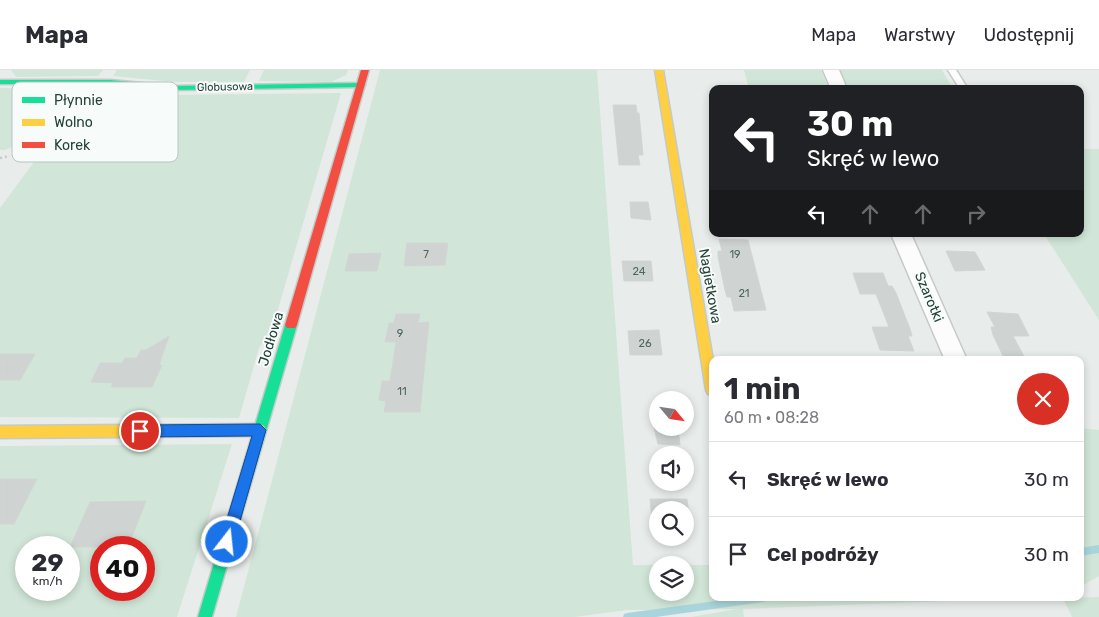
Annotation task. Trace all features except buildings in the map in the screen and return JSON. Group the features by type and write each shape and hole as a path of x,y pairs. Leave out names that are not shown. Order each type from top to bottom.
{"street":[{"name":"Jodłowa","path":"205,617 365,70"},
{"name":"Nagietkowa","path":"658,70 709,372"},
{"path":"831,70 837,85"},
{"name":"Globusowa","path":"12,82 110,82"},
{"name":"Globusowa","path":"178,88 361,85"},
{"name":"Szarotki","path":"902,237 954,356"},
{"path":"0,432 260,430"}],"lane":[{"path":"952,70 961,85"}],"path":[{"path":"0,158 10,156"}],"green space":[{"path":"11,70 103,70 98,76 16,77"},
{"path":"117,70 250,70 244,82 174,82 113,76"},
{"path":"264,70 348,70 346,75 331,82 259,81"},
{"path":"380,70 597,70 633,565 649,565 649,601 694,601 694,565 709,565 709,601 950,601 743,609 744,617 691,617 737,609 627,610 575,617 236,617"},
{"path":"744,70 821,70 827,85 748,85"},
{"path":"839,70 942,70 951,85 845,85"},
{"path":"0,88 12,88 12,147 0,150"},
{"path":"341,93 272,330 259,348 239,418 0,417 0,208 34,162 178,162 178,95"},
{"path":"1084,149 1099,149 1099,320 1046,237 1084,237"},
{"path":"1084,428 1099,430 1099,576 1084,585"},
{"path":"232,444 177,617 0,617 0,446"},
{"path":"1084,597 1099,597 1099,617 1072,617 1064,601 1084,601"}],"waterway":[{"path":"1084,551 1099,549"},
{"path":"627,617 742,601"}],"traffic: fast":[{"path":"0,82 12,82"},
{"path":"12,82 110,82"},
{"path":"178,88 361,85"},
{"path":"205,617 291,325"}],"traffic: slow":[{"path":"659,70 709,372"},
{"path":"0,432 260,430"}],"traffic: jam":[{"path":"291,325 365,70"}],"route":[{"path":"140,431 260,430 227,542"}]}
